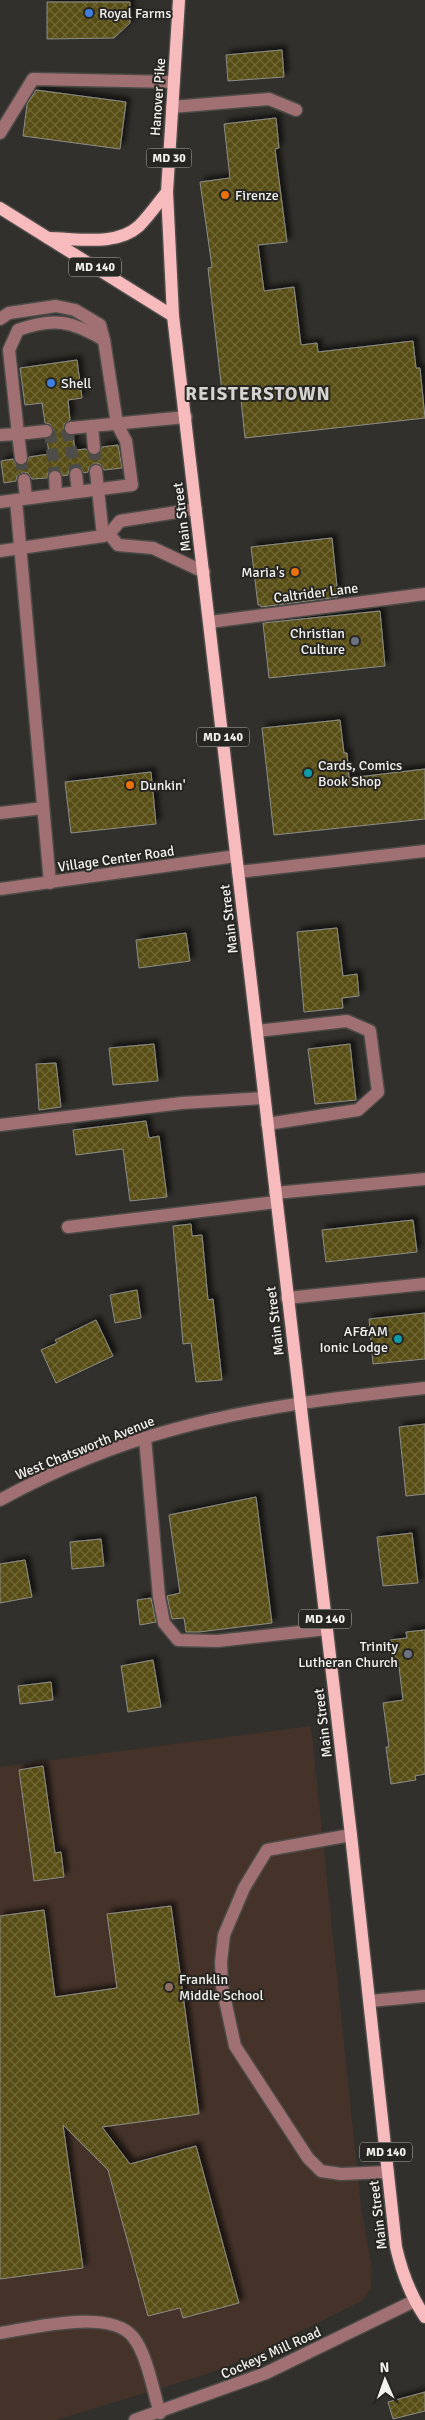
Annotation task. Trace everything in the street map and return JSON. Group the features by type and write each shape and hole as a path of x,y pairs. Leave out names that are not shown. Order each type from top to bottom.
{"main road":[{"name":"Hanover Pike","path":"173,316 166,192 179,0"},
{"path":"47,238 118,237 140,225 166,192"},
{"name":"MD 140","path":"0,208 173,316"},
{"name":"Main Street","path":"173,316 351,1835 396,2247 403,2275 414,2300 425,2317"}],"street":[{"path":"0,133 33,79 174,82"},
{"path":"172,107 269,99 296,110"},
{"path":"0,502 132,485 126,441 117,424 100,325 75,310 56,306 3,315"},
{"path":"21,458 9,350 18,330 39,322 68,322 104,340"},
{"path":"72,428 186,417"},
{"path":"92,426 94,448"},
{"path":"0,435 46,431"},
{"path":"96,471 106,535 118,545 153,548 204,572"},
{"path":"76,474 78,492"},
{"path":"55,477 56,494"},
{"path":"24,480 21,499 19,549 50,884"},
{"path":"0,552 106,535 120,521 196,509"},
{"name":"Caltrider Lane","path":"210,622 425,594"},
{"path":"0,813 43,808"},
{"path":"238,872 425,851"},
{"name":"Village Center Road","path":"0,889 50,884 236,856"},
{"path":"257,1031 347,1021 370,1031 378,1092 358,1110 267,1124"},
{"path":"0,1125 182,1104 264,1098"},
{"path":"68,1227 276,1197 425,1179"},
{"path":"287,1298 425,1284"},
{"name":"West Chatsworth Avenue","path":"0,1500 79,1463 175,1428 299,1404 425,1388"},
{"path":"145,1438 159,1597 164,1623 178,1640 217,1641 326,1629"},
{"path":"351,1835 267,1850 244,1888 224,1934 220,1962 222,1986 235,2046 308,2158 321,2170 341,2174 388,2172"},
{"path":"370,2001 425,1996"},
{"name":"Cockeys Mill Road","path":"135,2420 160,2413 266,2373 414,2300"},
{"path":"0,2333 85,2321 104,2322 121,2328 133,2336 142,2353 160,2413"}],"shaded area":[{"name":"Franklin Middle School","path":"311,1726 361,2207 372,2269 371,2288 363,2300 256,2354 207,2374 56,2420 0,2420 0,1767"}],"building":[{"name":"Royal Farms","path":"47,2 130,2 130,23 114,38 47,39"},
{"path":"282,50 284,77 228,81 226,55"},
{"path":"36,90 126,102 120,149 23,136 27,104"},
{"path":"276,118 279,148 275,149 287,242 258,245 264,291 294,287 301,345 317,343 318,352 413,341 416,368 420,368 425,418 245,438 240,390 222,392 208,268 212,267 200,182 230,178 224,124"},
{"name":"Shell","path":"77,360 82,398 68,400 70,420 64,424 64,432 73,436 75,450 86,449 91,456 99,454 102,447 118,445 122,468 104,470 100,464 95,463 89,467 88,472 84,473 80,467 75,466 69,470 68,475 63,476 59,470 54,469 48,473 47,478 32,479 28,473 23,472 17,476 16,481 4,483 1,461 13,459 15,463 22,466 26,464 29,457 49,454 47,439 51,437 54,431 50,424 45,423 42,403 25,405 20,368"},
{"name":"Maria's","path":"332,538 338,597 261,607 261,605 258,605 251,547"},
{"path":"380,611 385,666 269,678 263,623"},
{"name":"Cards, Comics Book Shop","path":"340,720 344,753 347,753 349,778 425,769 425,819 274,835 262,728"},
{"path":"151,772 156,824 71,833 65,782"},
{"path":"337,928 343,976 357,974 359,996 342,998 343,1008 304,1012 297,932"},
{"path":"186,933 190,961 139,968 136,940"},
{"path":"154,1044 158,1081 113,1085 109,1048"},
{"path":"350,1044 356,1100 315,1104 308,1049"},
{"path":"56,1063 61,1107 39,1110 36,1064"},
{"path":"146,1121 149,1138 159,1136 167,1197 130,1201 123,1149 76,1155 73,1130"},
{"path":"413,1220 417,1252 326,1262 322,1230"},
{"path":"191,1224 192,1236 202,1235 208,1300 213,1299 222,1380 196,1382 191,1343 183,1344 173,1226"},
{"path":"137,1290 141,1318 115,1323 110,1295"},
{"name":"AF&AM Ionic Lodge","path":"425,1313 425,1359 373,1364 369,1319"},
{"path":"96,1320 113,1356 56,1383 41,1350 57,1343 55,1340"},
{"path":"425,1424 425,1494 406,1496 399,1427"},
{"path":"256,1497 272,1623 186,1632 184,1618 172,1619 167,1596 180,1593 169,1515"},
{"path":"412,1533 418,1583 383,1586 377,1537"},
{"path":"101,1539 104,1566 72,1569 70,1542"},
{"path":"25,1560 32,1597 0,1603 0,1564"},
{"path":"151,1598 156,1622 140,1625 137,1600"},
{"path":"425,1630 425,1774 415,1776 416,1780 391,1784 386,1747 389,1747 383,1703 403,1700 399,1667 394,1668 390,1640 407,1638 406,1632"},
{"path":"153,1660 161,1707 128,1712 121,1666"},
{"path":"51,1682 53,1700 20,1704 18,1686"},
{"path":"43,1766 55,1853 61,1852 64,1877 34,1881 19,1770"},
{"path":"171,1906 199,2114 102,2127 130,2164 196,2146 239,2303 183,2318 180,2308 148,2316 108,2170 63,2125 83,2268 0,2279 0,1916 44,1910 55,1997 117,1988 107,1914"},
{"path":"425,2392 425,2411 393,2419 388,2402"}],"tunnel":[{"path":"67,429 76,474"},
{"path":"50,431 55,477"},
{"path":"94,448 96,471"},
{"path":"21,458 24,480"}],"place":[{"name":"Royal Farms","path":"89,13"},
{"name":"Firenze","path":"225,195"},
{"name":"Shell","path":"51,383"},
{"name":"Maria's","path":"295,572"},
{"name":"Christian Culture","path":"355,641"},
{"name":"Cards, Comics Book Shop","path":"308,773"},
{"name":"Dunkin'","path":"130,785"},
{"name":"AF&AM Ionic Lodge","path":"398,1339"},
{"name":"Trinity Lutheran Church","path":"408,1654"},
{"name":"Franklin Middle School","path":"169,1987"}],"district":[{"name":"REISTERSTOWN","path":"258,394"}]}
